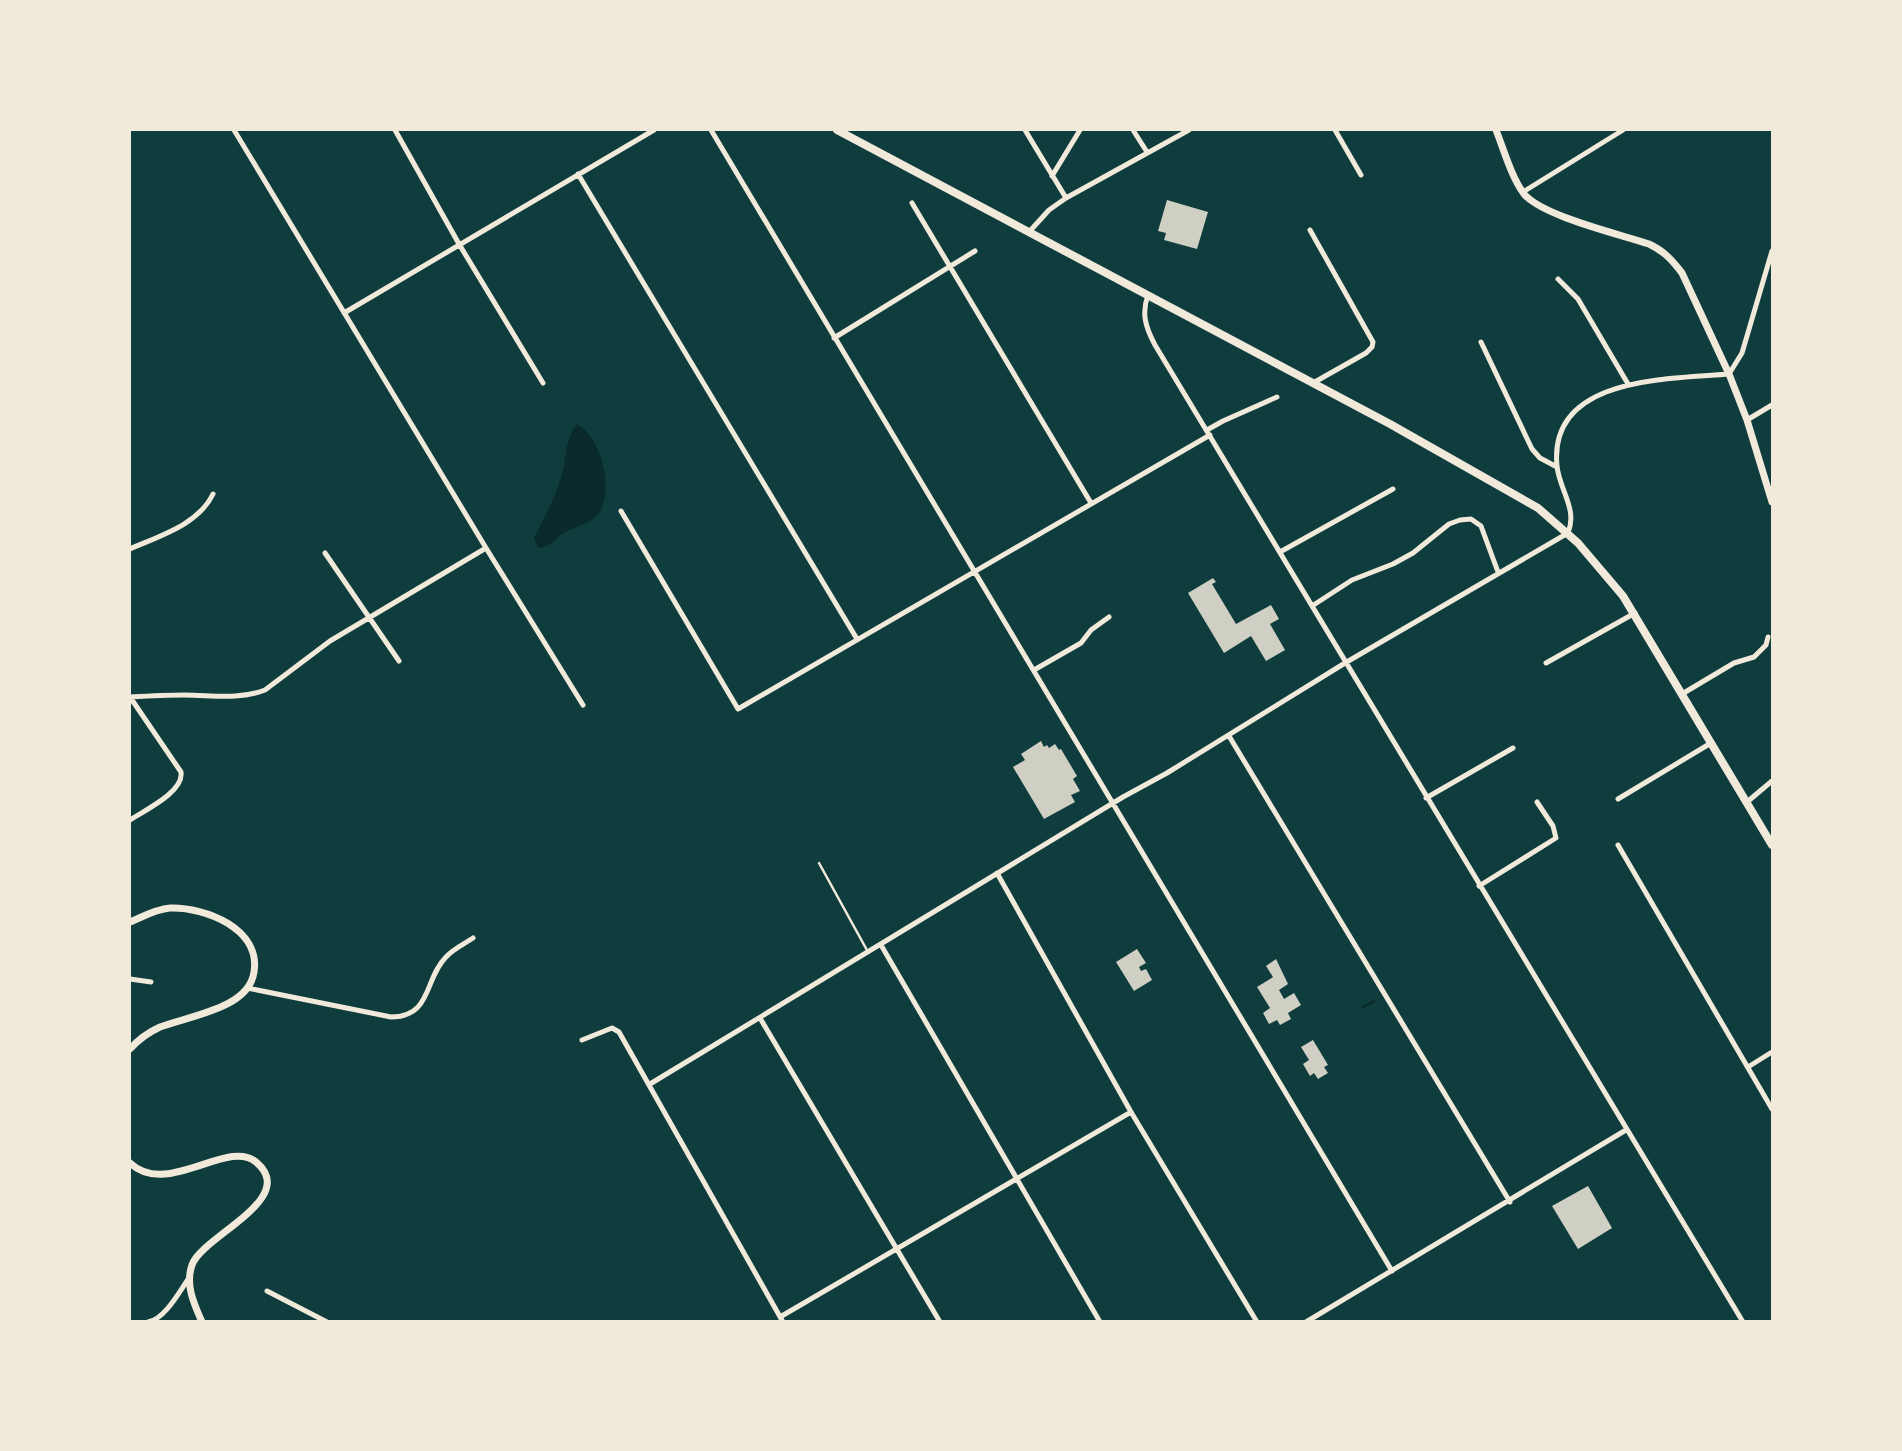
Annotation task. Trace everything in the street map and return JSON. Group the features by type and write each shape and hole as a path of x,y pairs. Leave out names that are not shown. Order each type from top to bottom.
{"main road":[{"path":"838,130 1508,489 1538,508 1568,533 1609,577 1635,613 1773,845"}],"street":[{"path":"234,130 583,705"},
{"path":"394,130 543,383"},
{"path":"344,313 653,130"},
{"path":"711,130 1392,1271"},
{"path":"1025,130 1066,198"},
{"path":"1052,176 1080,130"},
{"path":"1133,130 1147,152"},
{"path":"1029,232 1049,210 1066,198 1189,130"},
{"path":"1335,130 1361,175"},
{"path":"1496,130 1523,192 1535,204 1550,213 1649,244 1672,259 1682,273 1729,374 1773,502"},
{"path":"1523,192 1623,130"},
{"path":"578,174 857,639"},
{"path":"912,203 1091,503"},
{"path":"1310,230 1373,342 1366,353 1312,384"},
{"path":"834,338 975,251"},
{"path":"1729,374 1742,353 1773,251"},
{"path":"1558,279 1578,299 1628,384"},
{"path":"1148,295 1144,306 1148,331 1426,798 1743,1321"},
{"path":"1481,342 1532,449 1540,458 1557,467"},
{"path":"650,1084 1229,736 1345,663 1568,533 1572,514 1557,467 1559,442 1572,416 1591,398 1628,384 1729,374"},
{"path":"621,510 738,709 1091,503 1223,421 1277,397"},
{"path":"1747,420 1773,405"},
{"path":"1280,552 1393,489"},
{"path":"130,549 189,520 209,502 213,494"},
{"path":"1312,606 1352,580 1413,553 1449,524 1460,520 1471,519 1480,526 1498,572"},
{"path":"130,697 253,695 274,685 320,648 368,617 486,548"},
{"path":"325,553 400,661"},
{"path":"1546,663 1635,613"},
{"path":"1034,670 1081,643 1091,630 1109,617"},
{"path":"1682,694 1734,663 1754,657 1766,645 1768,637"},
{"path":"130,697 182,777 171,793 130,820"},
{"path":"1229,736 1510,1202"},
{"path":"1618,799 1711,743"},
{"path":"1426,798 1513,748"},
{"path":"1747,802 1773,781"},
{"path":"1479,886 1556,838 1553,826 1537,802"},
{"path":"1618,845 1773,1109"},
{"path":"997,873 1131,1112 1257,1321"},
{"path":"130,922 170,908 222,920 240,931 249,943 254,972 247,988 239,996 219,1007 157,1028 130,1049"},
{"path":"247,988 402,1017 422,1004 437,969 447,956 473,938"},
{"path":"881,945 1100,1321"},
{"path":"130,979 151,982"},
{"path":"761,1018 940,1321"},
{"path":"582,1040 612,1028 619,1032 781,1319 1131,1112"},
{"path":"1748,1067 1773,1052"},
{"path":"1306,1321 1510,1202 1626,1130"},
{"path":"130,1163 139,1171 156,1175 236,1157 252,1159 263,1170 267,1185 258,1205 200,1251 192,1264 189,1278 194,1303 202,1321"},
{"path":"148,1321 154,1320 161,1313 189,1278"},
{"path":"267,1291 327,1321"}],"lane":[{"path":"819,863 869,953"}],"water":[{"path":"577,424 593,440 599,452 605,478 604,503 599,513 591,520 562,534 548,546 538,548 534,538 556,493 570,437"}],"building":[{"path":"1167,200 1208,212 1197,249 1164,240 1166,233 1158,231"},
{"path":"1213,578 1216,582 1212,584 1236,624 1271,605 1279,619 1270,624 1285,650 1266,661 1251,636 1224,653 1188,593"},
{"path":"1041,741 1044,747 1047,745 1049,748 1055,744 1061,749 1077,776 1073,779 1080,791 1071,795 1075,802 1044,819 1013,767 1025,760 1021,754"},
{"path":"1137,949 1146,963 1139,967 1141,971 1146,969 1152,980 1134,991 1116,962"},
{"path":"1276,959 1288,984 1279,990 1284,999 1294,993 1301,1005 1288,1013 1291,1019 1280,1025 1277,1020 1269,1024 1263,1013 1270,1008 1257,987 1273,977 1266,966"},
{"path":"1313,1040 1328,1065 1324,1067 1328,1073 1318,1079 1314,1073 1310,1076 1303,1064 1309,1060 1301,1047"},
{"path":"1588,1186 1612,1228 1578,1249 1552,1206"}],"waterway":[{"path":"1363,1007 1374,1001"}]}
